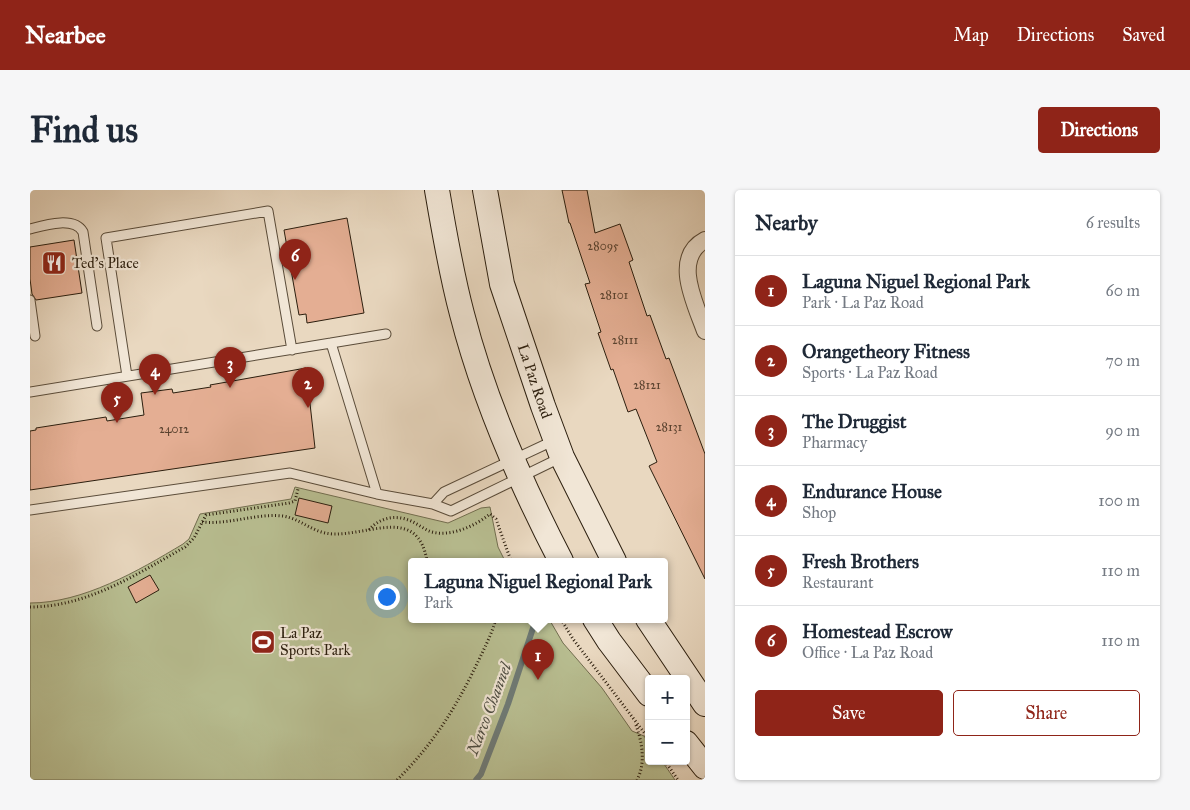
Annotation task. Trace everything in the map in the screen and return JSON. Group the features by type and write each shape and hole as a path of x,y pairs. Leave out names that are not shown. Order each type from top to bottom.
{"main road":[{"path":"437,190 462,314 480,374 516,469 560,558"},
{"name":"La Paz Road","path":"485,190 502,284 559,449 613,558"},
{"path":"598,623 645,689"},
{"path":"651,623 705,704"},
{"path":"690,748 705,767"}],"street":[{"path":"705,240 692,253 686,266 690,288 705,331"}],"lane":[{"path":"127,376 106,238 268,211 292,350"},
{"path":"30,229 69,223 80,228 97,326"},
{"path":"30,300 36,336"},
{"path":"30,392 386,334"},
{"path":"331,343 377,494"},
{"path":"433,504 444,492 516,469 559,449"},
{"path":"30,510 290,473 377,494 433,504 451,511 516,469 559,449"}],"path":[{"path":"30,607 61,605 101,592 185,547 194,538 206,515 289,504 295,501 302,476"},
{"path":"369,531 376,522 392,518 409,520 431,532 448,532 460,530 490,514 496,519 508,558"},
{"path":"202,522 212,523 277,516 298,522 316,532 332,534 369,531 388,527 403,528 417,534 425,547 427,558"},
{"path":"397,780 435,739 456,707 482,654 494,623"},
{"path":"563,623 645,734"},
{"path":"634,719 642,740 642,760 637,780"},
{"path":"668,765 678,780"}],"green space":[{"name":"La Paz Sports Park","path":"295,487 448,523 481,508 490,507 498,547 504,558 408,558 408,623 551,623 563,643 602,688 632,731 645,737 645,765 665,765 675,780 30,780 30,603 70,598 129,575 189,539 200,514 291,499"}],"building":[{"path":"562,190 587,190 595,233 620,224 633,260 629,262 647,316 650,315 666,359 669,358 705,454 705,579 649,466 657,462 636,409 628,412 613,369 611,370 598,333 601,332 585,284 590,283 569,223"},
{"path":"347,218 364,313 307,323 306,314 299,315 284,230"},
{"name":"Ted's Place","path":"74,240 82,293 36,300 32,294 30,279 30,247"},
{"path":"306,368 315,448 30,490 30,431 36,430 36,428 106,417 107,421 144,415 141,393 172,389 173,393"},
{"path":"299,498 332,506 328,523 295,515"},
{"path":"150,575 159,590 136,603 128,587"}],"waterway":[{"name":"Narco Channel","path":"476,780 481,774 508,704 535,623"}],"place":[{"name":"Ted's Place","path":"54,263"},
{"name":"Homestead Escrow","path":"295,280"},
{"name":"The Druggist","path":"230,388"},
{"name":"Endurance House","path":"155,395"},
{"name":"Orangetheory Fitness","path":"308,408"},
{"name":"Fresh Brothers","path":"117,423"},
{"name":"La Paz Sports Park","path":"263,642"},
{"name":"Laguna Niguel Regional Park","path":"538,680"}]}
